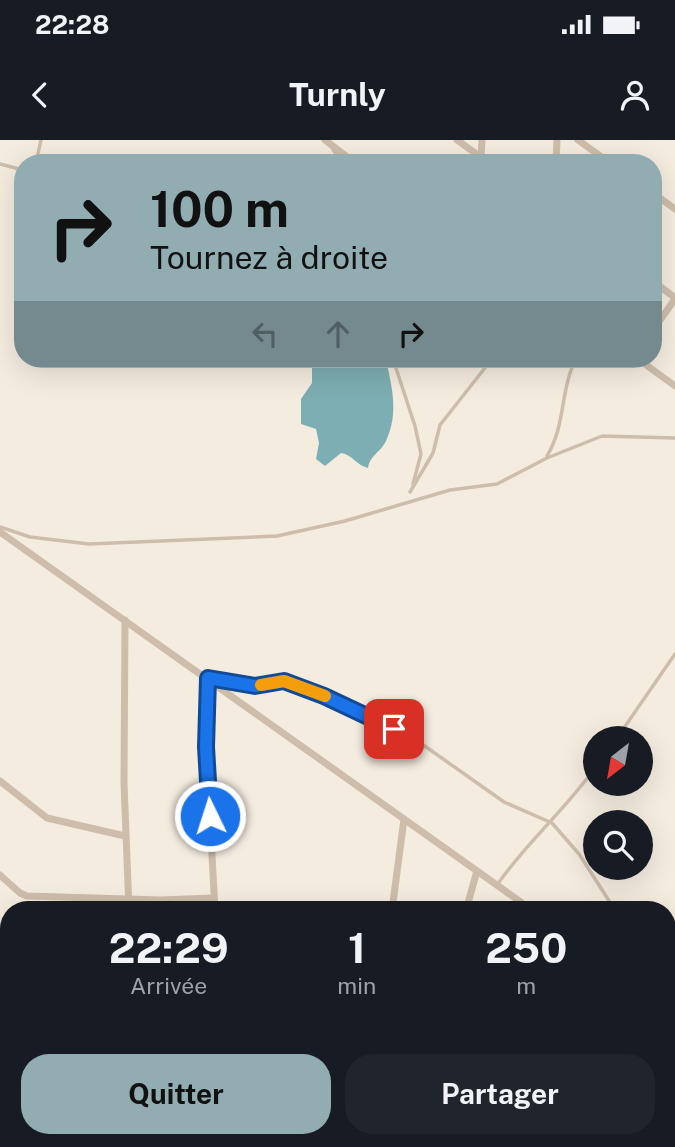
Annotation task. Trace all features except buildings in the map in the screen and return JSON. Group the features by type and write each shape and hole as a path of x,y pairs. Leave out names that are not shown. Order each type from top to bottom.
{"street":[{"path":"326,140 344,154"},
{"path":"457,140 474,154"},
{"path":"578,140 597,154"},
{"path":"662,317 675,298"},
{"path":"650,368 675,386"},
{"path":"0,529 520,901"},
{"path":"125,620 125,836 128,899"},
{"path":"209,679 206,747 215,901"},
{"path":"0,780 47,818 125,836"},
{"path":"391,901 404,819"},
{"path":"469,901 477,871"},
{"path":"0,875 24,896 163,901"}],"lane":[{"path":"396,368 421,454 407,503"},
{"path":"410,492 433,453 440,425 485,368"},
{"path":"547,458 558,433 571,368"},
{"path":"0,529 30,537 89,544 277,536 345,521 450,490 497,484 547,458 602,436 675,438"},
{"path":"625,726 675,654"},
{"path":"209,679 255,686 284,681 324,696 412,737 504,802 552,823 579,854 609,901"},
{"path":"497,885 520,852 552,823 583,783"}],"water":[{"path":"312,368 388,368 393,400 390,431 368,468 341,453 325,466 316,459 319,443 316,429 301,424 301,399 312,383"}],"slow traffic":[{"path":"261,685 284,681 325,696"}],"route":[{"path":"210,816 206,747 208,678 255,686 284,681 324,696 394,729"}]}
